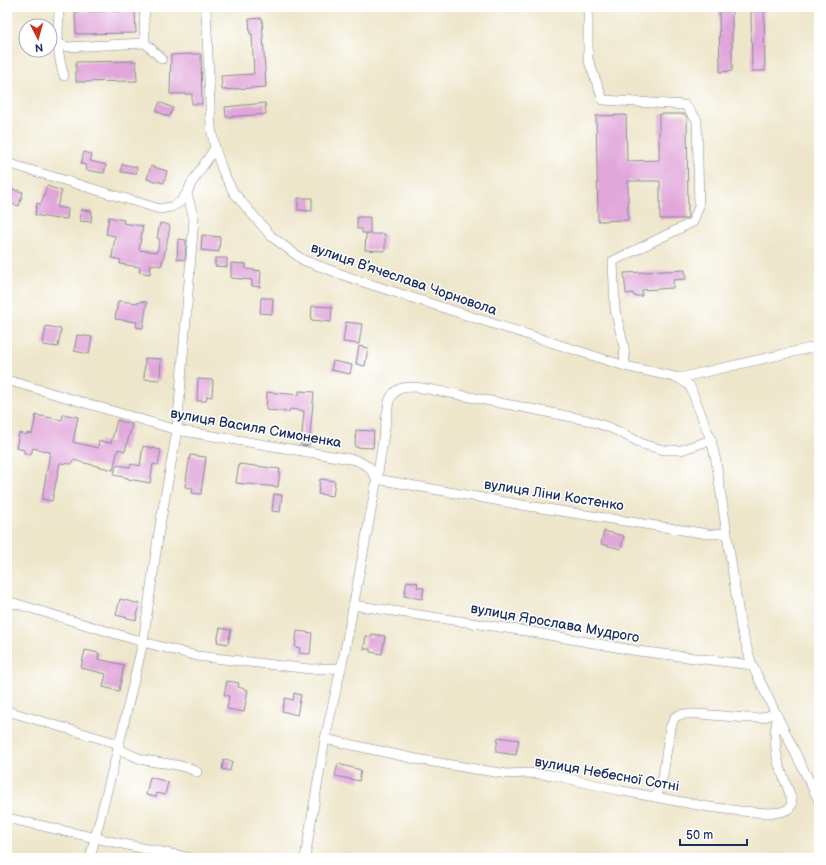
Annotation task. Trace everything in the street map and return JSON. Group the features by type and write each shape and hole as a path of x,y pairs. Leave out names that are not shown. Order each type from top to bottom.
{"street":[{"path":"62,7 59,10 58,43 59,60 64,76"},
{"path":"146,7 144,18 145,43 162,59"},
{"name":"вулиця Вʼячеслава Чорновола","path":"206,7 211,128 215,148 223,172 234,193 271,236 303,260 357,280 625,366 679,378"},
{"path":"588,7 588,59 603,100 685,105 697,120 699,206 693,222 613,261 614,310 624,347 625,366"},
{"path":"58,43 67,47 145,43"},
{"path":"7,163 160,209 171,207 180,202 215,148"},
{"path":"90,858 119,747 143,642 159,531 177,430 194,220 187,193"},
{"path":"679,378 819,346"},
{"path":"679,378 690,386 711,440 716,461 741,628 752,665 819,801"},
{"name":"вулиця Василя Симоненка","path":"7,380 177,430 356,460 369,467 377,479"},
{"path":"305,858 326,739 377,479 389,401 392,394 397,389 405,387 431,389 575,417 611,428 645,445 664,450 681,450 711,440"},
{"name":"вулиця Ліни Костенко","path":"377,479 522,505 708,534 727,532"},
{"path":"7,601 143,642 197,656 310,669 341,668"},
{"name":"вулиця Ярослава Мудрого","path":"353,605 532,632 638,651 752,665"},
{"path":"7,712 119,747 142,759 182,766 197,772"},
{"path":"656,797 663,776 670,728 674,717 684,714 748,718 761,718 776,715"},
{"name":"вулиця Небесної Сотні","path":"326,739 416,759 507,774 527,773 553,775 617,790 656,797 740,811 768,813 781,812 789,809 792,804 792,797 779,765 776,751 774,734 776,715"},
{"path":"7,818 192,858"}],"building":[{"path":"719,7 732,7 732,71 720,72"},
{"path":"751,10 764,10 765,71 752,71"},
{"path":"135,11 136,33 76,34 75,12"},
{"path":"262,18 266,87 222,90 221,76 254,74 252,34 250,34 249,19"},
{"path":"201,54 202,104 192,104 192,94 170,94 171,55"},
{"path":"136,61 137,81 76,82 76,62"},
{"path":"160,102 173,108 169,117 156,111"},
{"path":"265,103 266,114 226,117 225,107"},
{"path":"659,114 684,114 687,117 688,218 660,219 660,181 628,181 628,220 598,221 596,116 626,115 627,161 659,160"},
{"path":"84,152 92,155 90,161 106,165 104,173 85,170 86,165 81,164"},
{"path":"122,164 137,167 136,174 121,172"},
{"path":"151,166 167,171 164,183 147,179"},
{"path":"47,186 62,191 57,207 68,209 67,219 57,219 35,215 37,203 41,204"},
{"path":"11,189 23,192 19,206 8,203"},
{"path":"298,198 312,198 312,211 298,210"},
{"path":"81,210 92,211 91,222 80,221"},
{"path":"109,217 124,220 123,223 143,226 139,250 157,252 160,239 157,238 160,223 169,225 170,227 161,266 151,264 150,274 139,272 140,267 120,264 121,260 112,258 115,236 106,234"},
{"path":"357,217 370,217 370,233 362,233 362,229 357,229"},
{"path":"366,234 385,234 385,251 365,250"},
{"path":"202,235 220,237 219,252 201,250"},
{"path":"178,239 186,240 185,260 177,259"},
{"path":"215,258 227,258 227,267 215,266"},
{"path":"231,263 246,264 246,269 261,271 260,287 252,286 252,280 231,278"},
{"path":"685,270 686,279 673,280 673,288 642,290 642,296 634,296 633,293 626,294 624,273"},
{"path":"261,298 273,298 272,314 260,313"},
{"path":"118,301 140,303 140,301 147,302 143,328 136,327 137,322 115,319"},
{"path":"312,306 332,307 331,322 311,320"},
{"path":"346,322 362,324 359,344 343,342"},
{"path":"46,326 61,329 58,347 43,345"},
{"path":"77,335 92,337 89,354 74,351"},
{"path":"359,346 368,348 365,366 356,364"},
{"path":"145,358 161,359 160,380 144,379"},
{"path":"333,361 352,365 350,374 331,370"},
{"path":"198,379 213,380 212,397 207,396 206,401 197,401"},
{"path":"299,391 314,392 309,446 301,445 304,411 290,409 289,412 266,410 267,392 299,395"},
{"path":"63,414 78,417 73,442 98,448 99,441 111,443 117,420 132,424 125,451 118,449 113,470 73,460 72,464 60,463 52,501 42,499 50,452 33,448 31,454 24,453 24,450 16,448 19,433 27,435 27,433 32,434 36,415 62,420"},
{"path":"356,430 374,431 373,448 355,447"},
{"path":"143,446 161,450 158,465 153,464 150,483 114,475 116,465 130,467 131,464 140,466"},
{"path":"190,455 206,457 201,494 192,493 193,488 185,487"},
{"path":"239,464 280,469 278,487 236,483"},
{"path":"320,479 335,481 333,496 318,494"},
{"path":"274,494 282,495 280,512 272,511"},
{"path":"604,531 624,536 621,549 601,544"},
{"path":"407,581 418,583 417,587 424,588 422,599 404,596"},
{"path":"120,599 140,604 136,620 116,615"},
{"path":"220,628 231,630 228,644 217,642"},
{"path":"297,631 312,633 310,654 299,653 300,648 295,647"},
{"path":"372,634 385,636 382,654 370,652 370,649 364,649 366,636 372,637"},
{"path":"85,650 99,653 98,659 124,665 119,691 103,687 106,674 81,668"},
{"path":"227,681 239,683 238,687 248,690 244,712 227,709 229,696 224,695"},
{"path":"294,693 301,695 297,715 282,711 285,698 293,700"},
{"path":"498,737 519,740 516,755 496,752"},
{"path":"224,759 232,761 230,771 222,769"},
{"path":"338,764 361,770 359,781 335,776"},
{"path":"150,777 168,782 165,795 157,793 156,797 146,795"}]}
